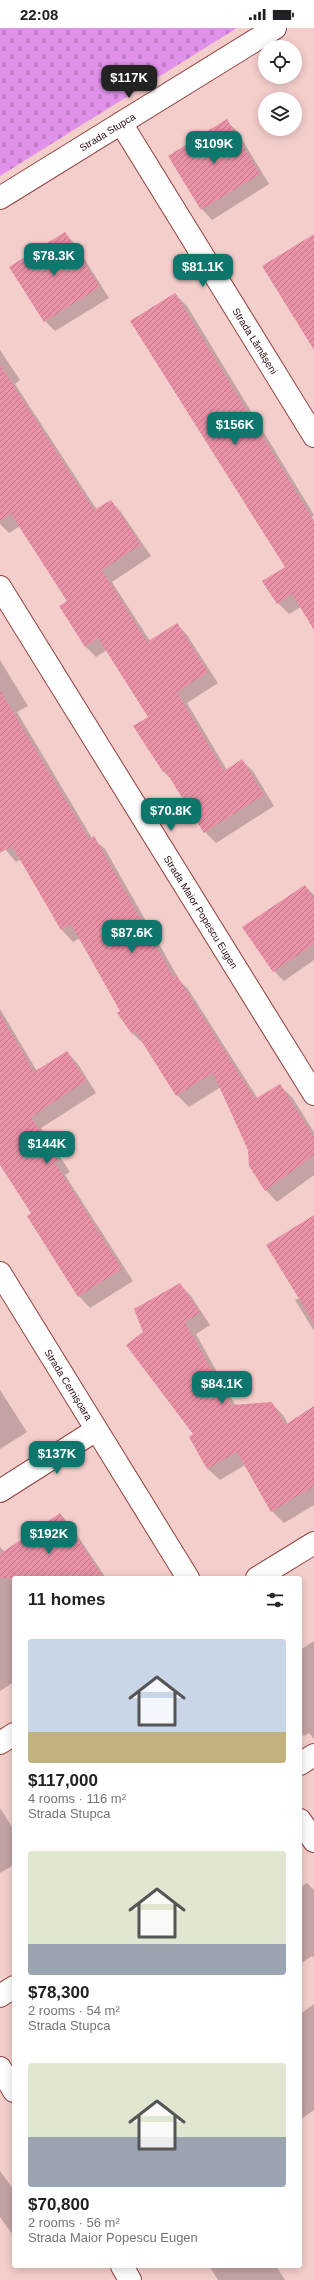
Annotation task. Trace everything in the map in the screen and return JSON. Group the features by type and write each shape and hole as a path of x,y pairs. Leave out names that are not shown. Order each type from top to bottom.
{"street":[{"name":"Strada Stupca","path":"0,198 275,28"},
{"name":"Strada Lămășeni","path":"122,123 314,436"},
{"name":"Strada Maior Popescu Eugen","path":"0,587 314,1094"},
{"name":"Strada Cernișoara","path":"0,1273 187,1576"},
{"path":"0,1491 96,1430"},
{"path":"260,1576 314,1543"},
{"path":"0,1743 12,1735"},
{"path":"302,1763 314,1755"},
{"path":"302,1823 314,1842"},
{"path":"0,1996 12,1988"},
{"path":"0,2068 12,2087"},
{"path":"123,2268 130,2280"}],"green space":[{"path":"0,28 237,28 0,176"}],"building":[{"path":"227,119 260,174 201,210 168,156"},
{"path":"65,232 100,287 44,322 9,267"},
{"path":"314,234 314,350 262,266"},
{"path":"175,293 314,521 314,630 292,594 277,604 262,581 285,567 130,321"},
{"path":"0,365 94,510 111,500 141,545 102,570 147,642 177,623 208,672 177,692 224,771 242,759 264,795 204,833 165,770 163,772 133,726 148,717 98,638 85,647 59,606 67,601 11,514 0,521"},
{"path":"0,690 89,839 94,836 174,978 177,976 255,1099 280,1084 314,1137 314,1155 265,1191 249,1166 248,1150 213,1073 176,1096 136,1032 132,1034 117,1013 120,1011 71,924 61,930 12,846 0,853"},
{"path":"305,885 314,898 314,944 273,972 242,927"},
{"path":"0,1014 34,1072 67,1051 86,1081 31,1117 59,1161 55,1163 122,1269 78,1297 27,1216 31,1213 0,1165"},
{"path":"314,1215 314,1323 266,1245"},
{"path":"180,1283 200,1313 185,1322 231,1405 272,1402 285,1425 314,1406 314,1486 271,1512 237,1452 207,1469 189,1437 193,1434 126,1345 143,1332 134,1309"},
{"path":"60,1513 103,1576 12,1576 12,1578 0,1578 0,1554"}]}
